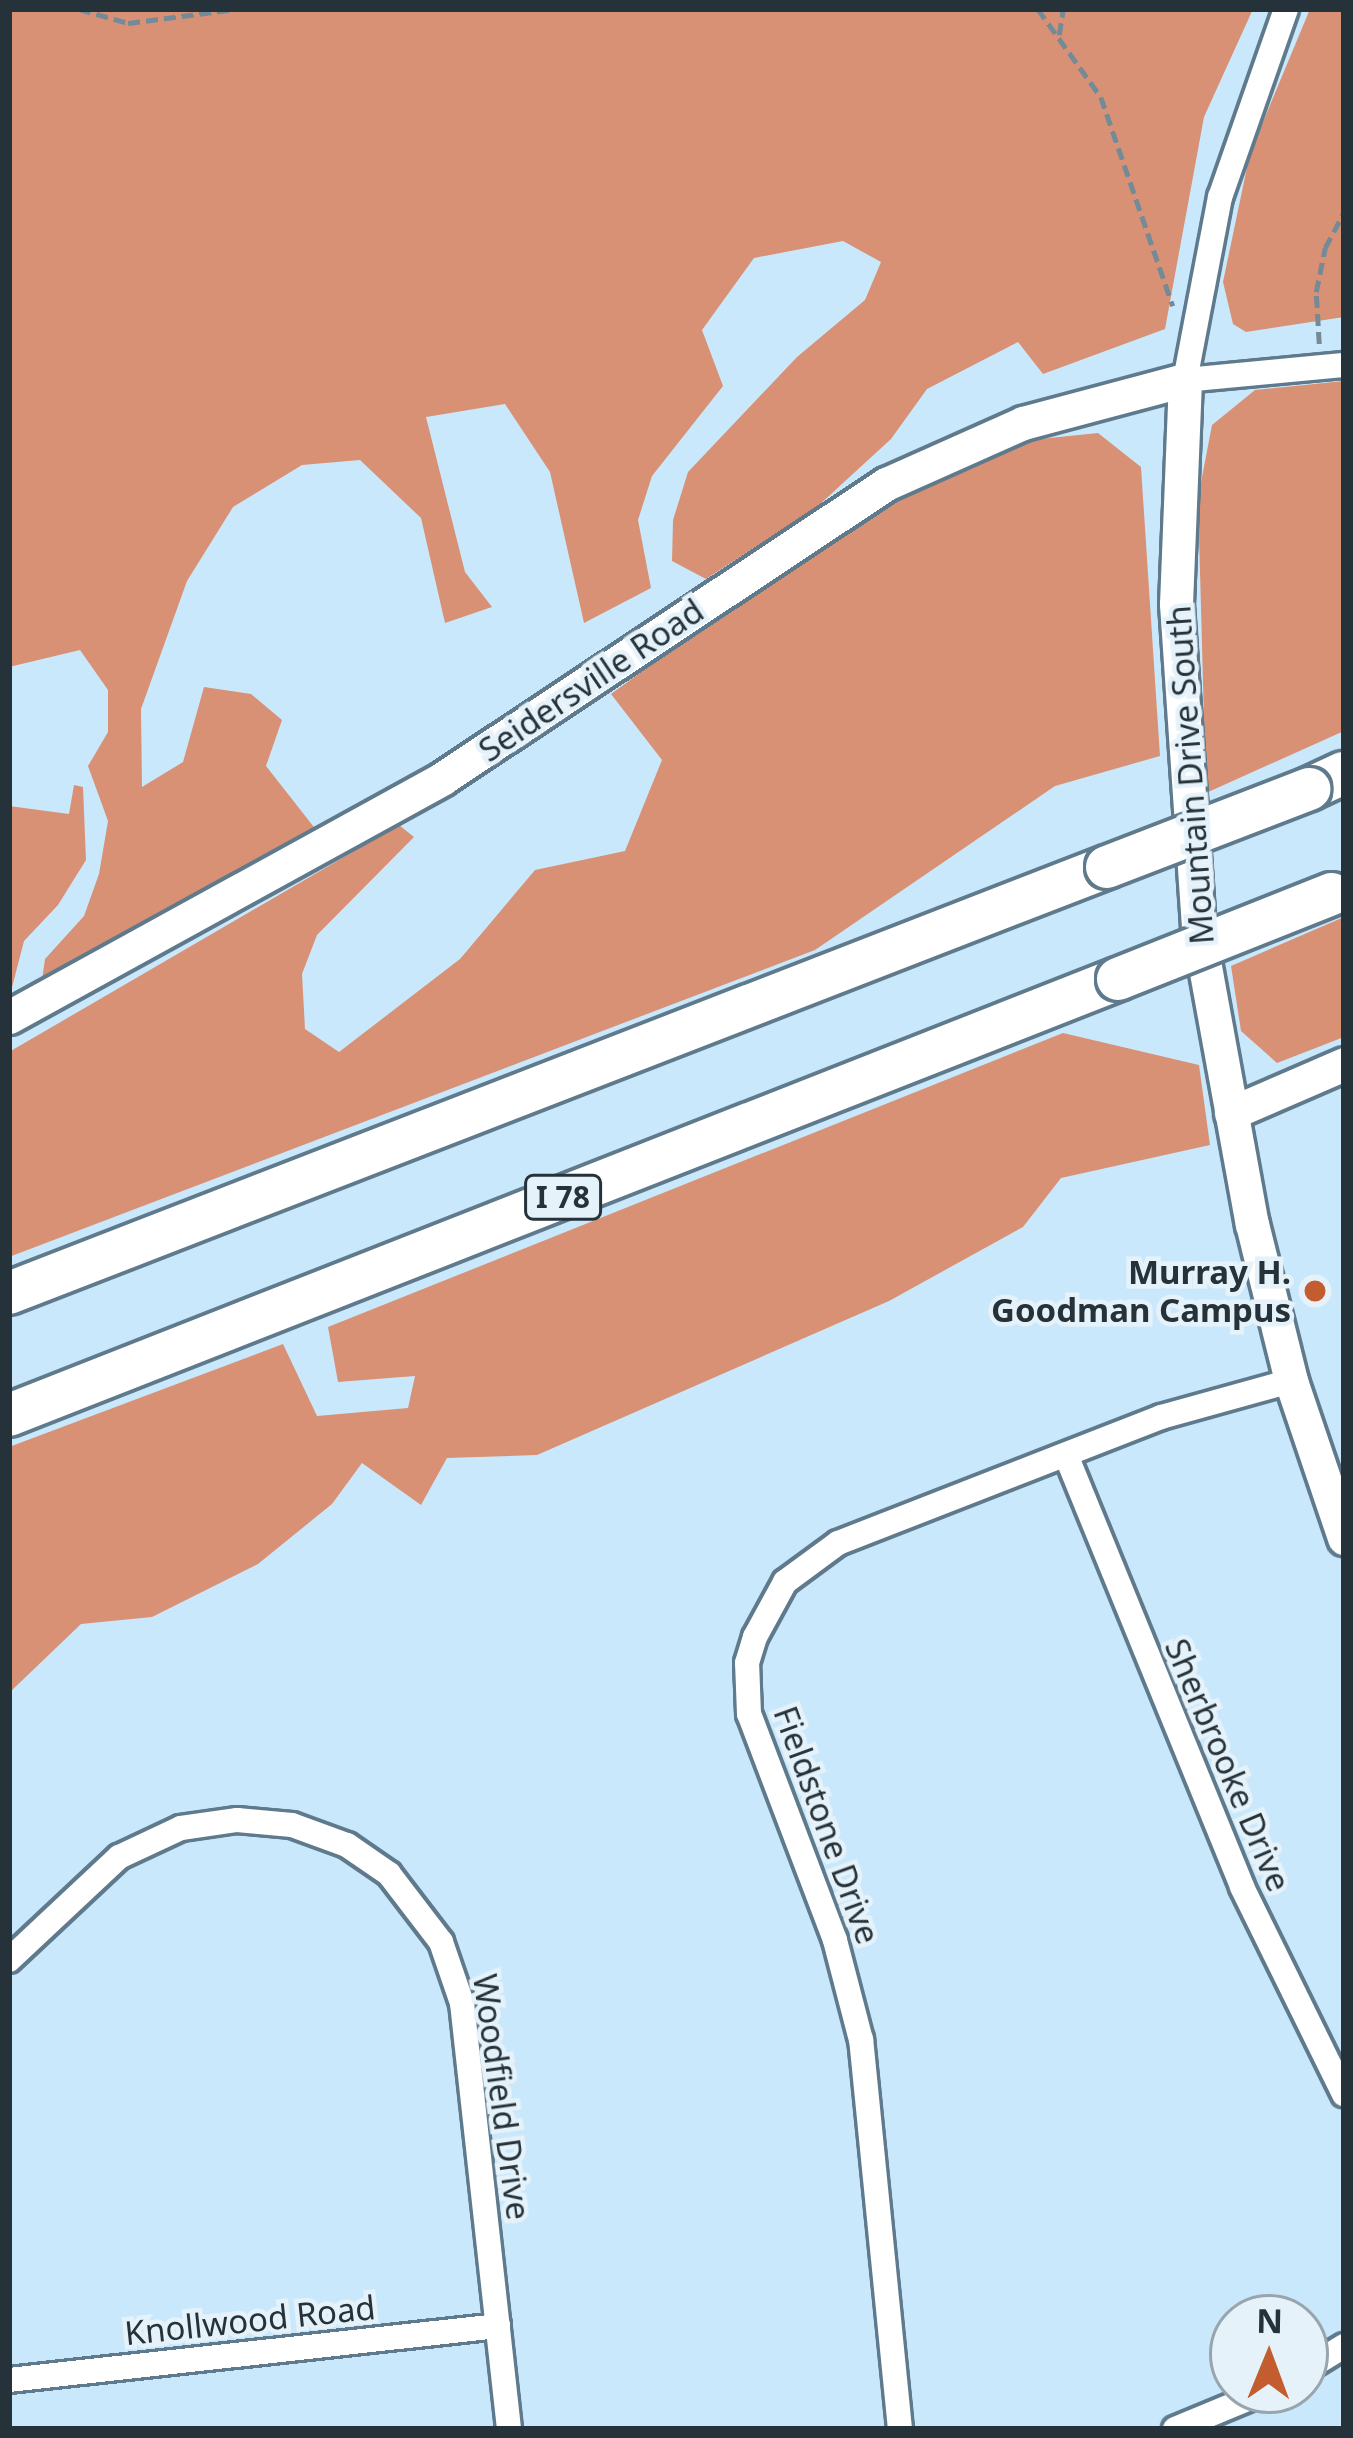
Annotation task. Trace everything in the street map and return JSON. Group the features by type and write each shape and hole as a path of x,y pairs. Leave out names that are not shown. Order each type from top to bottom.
{"highway":[{"path":"9,1293 1326,781"},
{"name":"I 78","path":"9,1414 1338,891"}],"street":[{"name":"Mountain Drive South","path":"1286,9 1240,126 1193,317 1176,557 1182,765 1198,928 1231,1113 1291,1381 1344,1538"},
{"path":"1185,380 1332,366"},
{"name":"Seidersville Road","path":"9,1017 443,778 886,484 1023,423 1185,380"},
{"path":"1231,1113 1344,1064"},
{"name":"Fieldstone Drive","path":"900,2429 852,1991 755,1738 746,1664 771,1604 808,1560 1161,1417 1291,1381"},
{"name":"Sherbrooke Drive","path":"1066,1455 1242,1887 1344,2094"},
{"name":"Woodfield Drive","path":"9,1960 118,1857 181,1828 265,1820 320,1832 366,1856 409,1893 455,1973 509,2429"},
{"name":"Knollwood Road","path":"9,2380 498,2326"},
{"path":"1175,2429 1211,2414"}],"path":[{"path":"79,9 128,23 236,9"},
{"path":"1038,9 1101,97 1173,306 1193,317"},
{"path":"1059,35 1064,9"},
{"path":"1332,366 1316,292 1325,248 1344,212"}],"shaded area":[{"path":"9,9 1253,9 1204,117 1165,329 1043,374 1018,342 927,389 891,439 818,506 706,579 672,561 673,520 688,472 797,357 865,300 881,262 843,241 754,258 702,330 723,386 652,476 638,520 651,588 584,623 550,472 505,404 426,417 465,572 492,607 445,623 421,518 360,460 302,465 233,507 187,581 141,709 142,787 183,762 204,687 251,694 282,720 266,766 317,831 42,980 45,959 84,916 99,874 108,821 88,766 108,732 108,690 80,650 9,667"},
{"path":"1310,9 1344,9 1344,317 1246,332 1233,324 1223,282 1250,153"},
{"path":"1344,381 1344,731 1206,793 1198,498 1212,425 1255,390"},
{"path":"1098,433 1141,467 1160,756 1055,786 815,950 9,1257 9,1052 399,825 414,837 317,935 302,974 305,1029 339,1052 460,959 535,870 625,851 662,760 611,694 832,533 940,472 1030,440"},
{"path":"74,785 83,787 86,860 58,905 24,941 9,999 9,806 69,814"},
{"path":"1344,917 1344,1037 1277,1063 1241,1031 1231,966"},
{"path":"1063,1033 1199,1065 1210,1145 1061,1178 1023,1227 889,1301 537,1455 447,1458 421,1505 362,1463 332,1504 258,1564 152,1617 81,1624 9,1693 9,1447 283,1344 317,1416 408,1408 415,1376 338,1382 328,1327"}],"place":[{"name":"Murray H. Goodman Campus","path":"1315,1291"}]}
